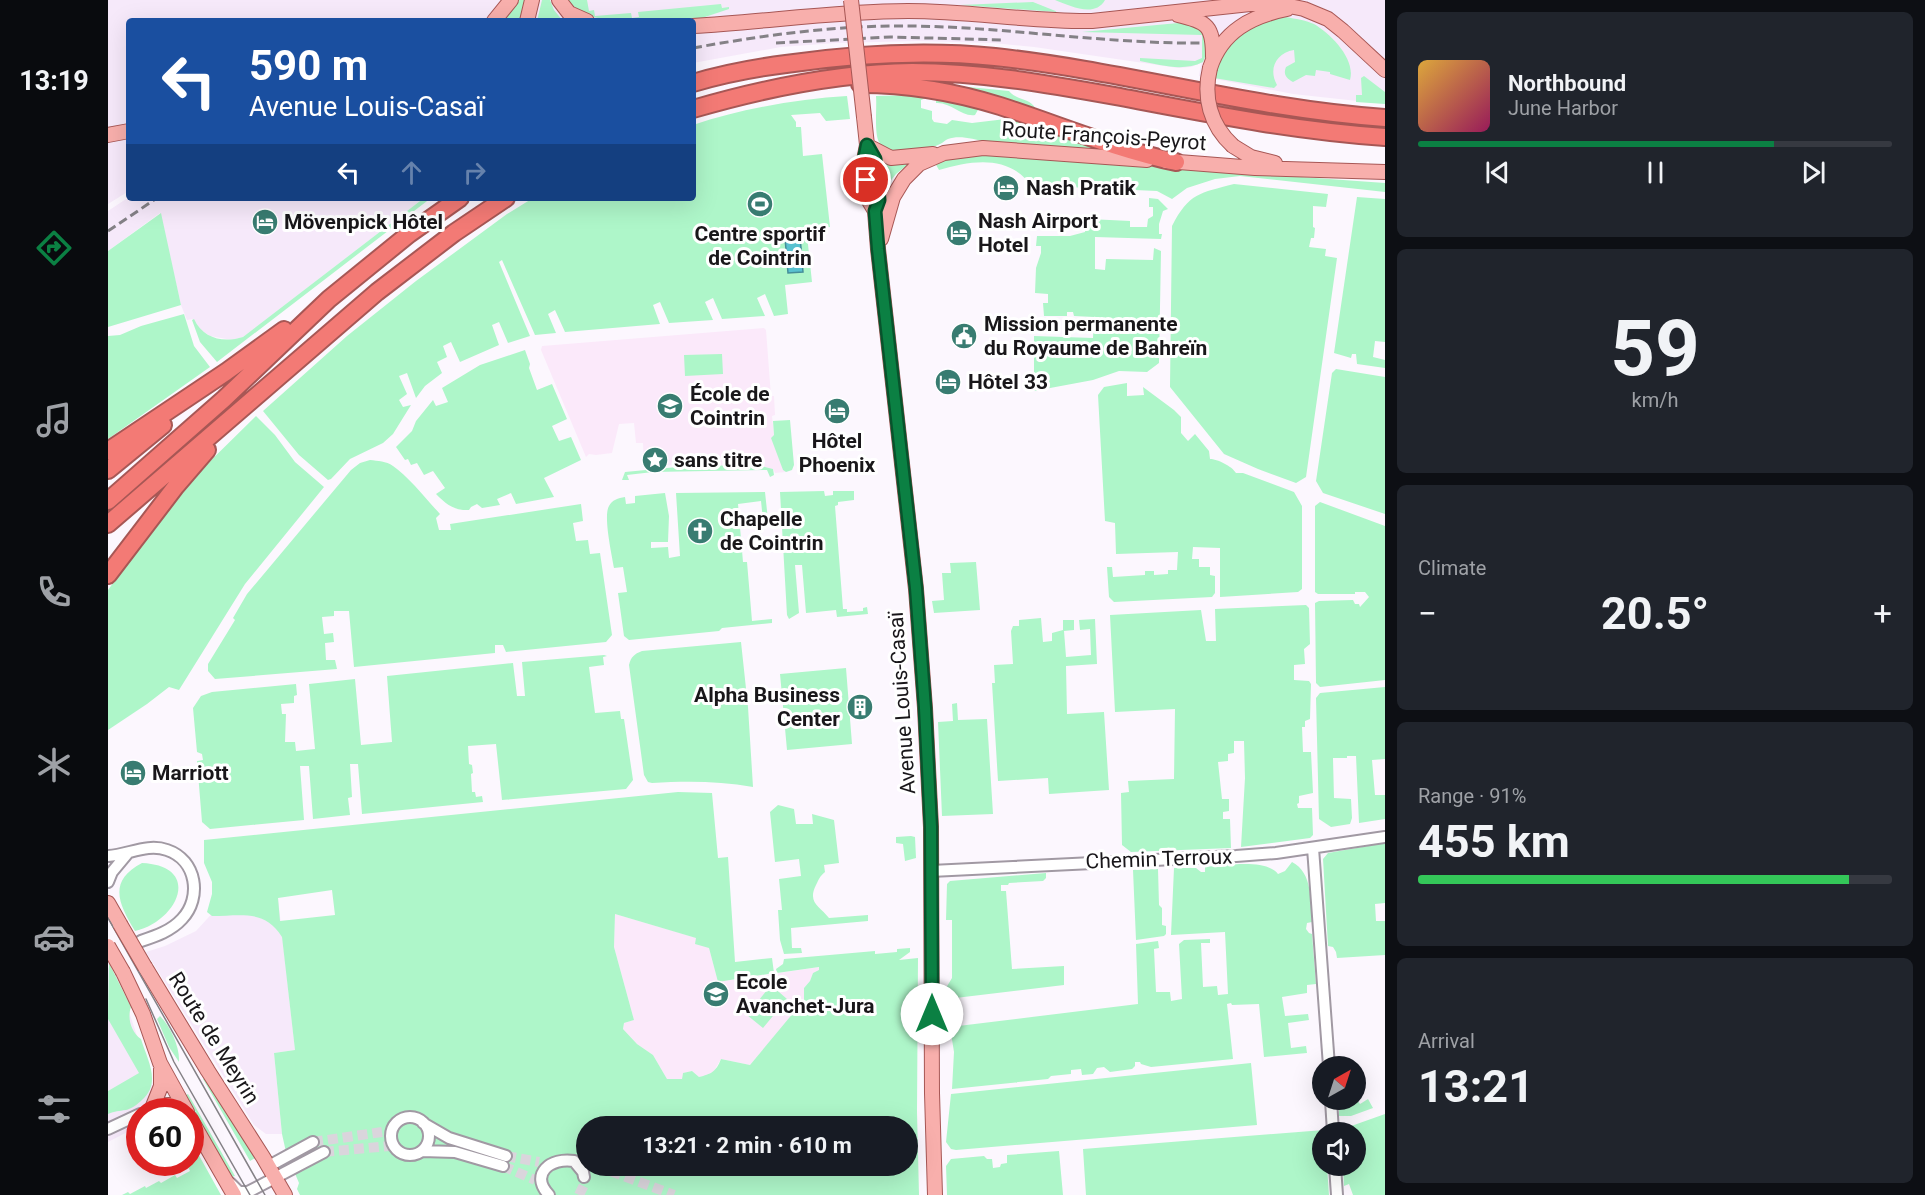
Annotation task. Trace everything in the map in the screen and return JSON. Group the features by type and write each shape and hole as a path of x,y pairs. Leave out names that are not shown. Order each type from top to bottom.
{"highway":[{"path":"696,82 737,72 824,59 887,53 942,53 1021,60 1281,106 1385,118"},
{"path":"696,108 790,84 861,74 913,72 967,74 1062,87 1279,126 1385,137"},
{"path":"748,94 844,84 883,85 934,91 1000,106 1119,147 1176,162"},
{"path":"108,451 329,299 402,240 456,201"},
{"path":"108,524 386,285 454,232 501,201"},
{"path":"108,501 217,406 329,299"},
{"path":"108,470 226,372"},
{"path":"109,573 187,473 252,401"}],"main road":[{"path":"497,18 511,0"},
{"path":"528,18 532,0"},
{"path":"559,0 569,13 580,18"},
{"name":"Avenue Louis-Casaï","path":"851,0 867,145 864,160 869,201 875,211 920,635 928,764 931,871 934,1195"},
{"path":"696,26 873,11 958,13 1066,21 1173,14 1270,3 1294,7 1328,19 1385,70"},
{"path":"1212,62 1231,33 1246,22 1261,15 1294,7"},
{"path":"1173,14 1196,19 1209,28 1212,36 1212,62 1207,92 1209,108 1219,130 1233,146 1251,157 1299,168"},
{"path":"108,135 126,131"},
{"path":"867,145 886,156 895,158 944,153"},
{"name":"Route François-Peyrot","path":"878,249 897,188 919,164 944,153 983,148 1255,168 1385,172"},
{"name":"Route de Meyrin","path":"108,903 285,1195"},
{"path":"108,946 143,1014 160,1064 179,1098"},
{"path":"154,1098 161,1086 160,1064"},
{"path":"204,1141 234,1195"}],"street":[{"name":"Chemin Terroux","path":"931,871 1236,856 1313,848 1385,837"},
{"path":"108,856 127,854 145,848 169,850 185,863 194,881 193,897 185,916 169,929 141,941"},
{"path":"1313,848 1328,1056"},
{"path":"108,882 112,872 127,854"},
{"path":"406,1117 422,1122 449,1138 504,1161 455,1152 422,1151 409,1155 403,1154 392,1146 387,1131 398,1121 406,1117"},
{"path":"108,1129 126,1121"},
{"path":"422,1122 426,1127 428,1137 426,1147 422,1151"},
{"path":"223,1174 235,1188 243,1193 253,1191 272,1172 313,1142"},
{"path":"272,1172 324,1152"},
{"path":"539,1162 576,1162"},
{"path":"549,1195 538,1182 552,1162"},
{"path":"1336,1176 1337,1195"}],"shaded area":[{"path":"108,0 1385,0 1385,104 1293,94 1199,76 1201,63 1178,68 993,43 918,41 836,43 781,47 696,62 696,18 126,18 126,193 108,204"},
{"path":"126,199 126,201 420,201 243,337 232,340 210,336 201,330 193,319 187,320 181,305 160,213 108,251 108,211"},
{"name":"École de Cointrin","path":"764,328 771,396 774,396 775,415 772,416 774,435 783,470 786,472 775,473 773,469 757,465 705,466 704,463 644,467 643,443 636,443 634,423 619,424 612,453 589,454 586,457 541,350 542,346"},
{"path":"278,898 295,1050 274,1053 282,1134 266,1134 254,1125 146,952 165,946 196,931 218,907"},
{"name":"Ecole Avanchet-Jura","path":"615,914 697,938 709,948 718,982 820,967 819,971 813,973 804,988 805,1000 750,1065 721,1059 712,1074 699,1077 692,1071 683,1073 682,1079 667,1079 653,1055 637,1044 623,1029 624,1023 634,1020 614,947"},
{"path":"108,967 122,990 152,1082 160,1098 126,1098 126,1133 108,1142"}],"green space":[{"path":"518,0 526,0 521,18 503,18"},
{"path":"542,0 550,0 561,18 538,18"},
{"path":"567,0 587,0 589,11 594,10 595,16 631,13 632,18 593,17 573,7"},
{"path":"1055,0 1105,0 1095,8 1082,9"},
{"path":"1033,2 1058,12 960,5"},
{"path":"721,4 722,8 729,7 729,9 702,18 632,18 639,17 638,12"},
{"path":"1286,17 1314,24 1328,34 1346,56 1351,72 1350,80 1330,74 1330,72 1316,70 1315,76 1306,75 1293,82 1285,72 1286,67 1295,62 1294,50 1282,54 1275,63 1273,73 1277,85 1274,88 1214,78 1224,54 1240,35 1261,23"},
{"path":"1189,22 1206,31 1208,50 1203,62 1188,67 1164,66 1140,61 1140,58 1195,61 1202,58 1202,35 1082,32"},
{"path":"1364,76 1385,92 1385,104 1356,102 1356,95 1362,95 1361,78"},
{"path":"969,87 1009,91 1036,109 1034,113 968,92"},
{"path":"912,95 926,98 921,100 921,108 932,111 934,122 947,124 952,120 972,123 1014,118 1108,150 985,142 962,137 948,139 934,147 917,151 898,152 883,147 877,133 876,96"},
{"path":"847,96 850,119 826,121 820,113 791,115 796,122 796,127 801,127 803,156 822,154 830,227 808,229 812,282 785,285 788,314 774,316 765,294 757,298 765,316 722,319 713,298 705,302 713,320 669,323 660,302 653,305 660,324 565,332 555,310 548,314 556,333 535,335 502,260 499,262 530,336 508,343 499,322 492,325 499,345 460,362 451,342 443,346 447,357 437,362 442,373 425,386 416,398 407,373 399,376 407,394 399,400 403,407 411,405 393,434 383,443 350,459 331,479 328,480 299,455 263,411 347,336 416,281 528,201 696,201 696,124 730,114 808,100"},
{"path":"936,98 979,108 975,115 970,115 936,103"},
{"path":"980,154 1385,183 1385,192 1240,176 1215,179 1187,188 1172,199 1157,191 1044,186 1033,188 1024,177 1002,165 978,162 939,170 935,163 950,157"},
{"path":"884,160 912,161 896,174 884,189 879,162"},
{"path":"1234,184 1328,194 1326,207 1313,206 1313,227 1315,228 1314,238 1311,238 1309,247 1326,249 1325,256 1337,258 1306,477 1296,483 1224,454 1170,387 1172,226 1184,207 1197,196"},
{"path":"1357,197 1385,199 1385,342 1375,341 1373,357 1385,360 1385,368 1357,364 1356,354 1352,354 1351,358 1334,353"},
{"path":"1149,198 1158,199 1168,209 1163,211 1159,224 1161,239 1095,237 1095,269 1105,270 1106,259 1153,260 1154,248 1161,251 1159,363 1147,372 1119,371 1093,380 1034,391 1034,336 1093,338 1094,317 1074,316 1073,312 1067,312 1067,316 1044,316 1043,303 1048,303 1048,294 1035,293 1036,268 1041,253 1041,246 1036,246 1037,236 1070,236 1085,232 1086,221 1089,219 1130,221 1130,227 1147,227 1148,219 1153,216 1153,207 1149,207"},
{"path":"420,201 427,201 217,362 200,342 192,320 194,319 203,331 215,338 229,340 243,337"},
{"path":"161,213 181,305 108,327 108,251"},
{"path":"184,314 194,346 210,367 108,439 108,336 120,335 141,326"},
{"path":"525,350 537,390 552,384 567,419 552,426 559,441 571,437 581,460 544,478 554,497 516,504 511,493 497,499 500,505 482,508 477,504 469,510 455,508 436,494 445,488 433,471 424,475 417,463 411,465 396,447 412,431 416,421 433,400 436,406 448,402 442,388 480,365"},
{"path":"722,354 723,374 685,376 684,355"},
{"path":"1336,369 1385,377 1385,514 1323,493 1316,481 1332,373"},
{"path":"1127,383 1127,396 1144,395 1143,387 1174,410 1181,417 1181,433 1188,441 1195,434 1209,451 1210,459 1224,463 1236,473 1243,473 1294,492 1302,506 1302,589 1298,592 1220,597 1220,548 1193,547 1192,559 1199,559 1199,567 1210,567 1210,575 1215,576 1215,593 1212,597 1114,602 1109,597 1107,567 1112,567 1113,577 1145,575 1145,571 1154,571 1154,575 1168,574 1168,570 1177,570 1178,552 1116,554 1115,523 1105,521 1098,395 1104,387"},
{"path":"256,416 275,435 295,462 324,487 245,584 179,690 169,687 108,730 108,590 190,481"},
{"path":"790,420 794,465 792,470 786,472 783,470 771,438 774,435 773,421"},
{"path":"370,460 390,464 411,482 440,514 436,518 439,530 451,530 450,524 581,504 583,521 573,523 576,541 588,540 590,554 600,553 612,635 606,642 506,652 503,645 495,645 495,653 354,667 349,611 334,611 334,616 322,617 324,634 333,633 334,642 325,643 326,660 335,660 337,669 215,679 208,671 208,664 235,620 233,618 247,594 351,470 360,463"},
{"path":"757,465 773,469 774,475 770,477 767,470 653,472 627,475 629,480 622,480 625,472 688,466"},
{"path":"824,491 825,496 833,495 833,491 854,491 854,500 838,502 835,506 843,609 847,609 847,612 863,611 863,608 867,607 868,614 837,617 836,610 806,613 802,565 795,565 799,613 789,619 780,492"},
{"path":"765,492 768,520 763,520 761,501 738,504 743,562 747,562 752,621 772,619 772,623 629,640 624,636 618,593 627,592 623,567 614,568 607,527 607,511 612,502 625,497 626,504 635,503 635,496 665,493 669,516 668,542 651,542 651,548 668,547 669,558 680,556 676,493"},
{"path":"1320,502 1385,526 1385,680 1320,687 1316,683 1315,603 1353,600 1360,607 1369,597 1365,592 1318,594 1315,592 1315,506"},
{"path":"976,562 980,610 934,613 932,601 944,600 942,573 951,573 950,563"},
{"path":"1306,605 1309,608 1310,644 1304,649 1305,664 1294,665 1294,680 1309,681 1311,684 1310,719 1305,721 1305,727 1302,727 1303,752 1311,752 1313,793 1299,796 1297,804 1298,808 1312,808 1313,835 1310,838 1241,847 1245,778 1244,741 1234,741 1234,753 1228,754 1228,761 1218,762 1222,799 1229,799 1229,811 1223,812 1223,819 1230,819 1231,848 1131,852 1122,845 1121,793 1129,792 1128,781 1174,779 1175,709 1115,712 1110,615 1201,610 1206,641 1216,641 1215,609"},
{"path":"1041,618 1043,642 1052,641 1052,633 1063,630 1063,620 1074,620 1074,630 1064,631 1066,657 1091,655 1090,629 1080,630 1079,620 1095,619 1097,664 1066,666 1067,714 1104,712 1109,790 1049,794 1048,778 998,781 992,683 995,683 994,665 1013,664 1011,631 1013,626 1019,626 1019,620"},
{"path":"741,642 753,787 715,783 648,782 644,775 629,665 632,658 642,651"},
{"path":"607,656 603,657 604,665 589,667 595,713 620,711 621,719 624,719 633,780 626,789 502,800 496,744 468,746 469,764 472,765 473,773 471,774 472,792 475,792 476,797 482,796 483,802 362,814 358,764 350,764 352,797 348,798 350,815 313,819 309,766 300,766 304,820 210,829 202,822 197,761 203,760 202,754 197,752 193,708 201,696 212,692 296,684 297,695 294,696 294,703 281,704 282,714 286,714 285,742 295,742 296,751 315,749 309,684 355,679 361,745 392,742 387,676 513,663 517,696 525,696 522,662"},
{"path":"846,668 852,744 787,750 780,674"},
{"path":"1385,687 1385,759 1372,760 1375,795 1385,795 1385,819 1359,823 1356,756 1333,758 1334,798 1351,799 1352,818 1350,824 1331,827 1319,819 1316,698 1320,693"},
{"path":"957,703 958,720 987,719 993,814 942,816 938,722 953,721 952,704"},
{"path":"678,792 712,793 718,858 728,857 735,962 772,958 774,973 718,982 709,948 695,944 696,938 615,914 614,947 634,1020 624,1023 623,1029 637,1044 653,1055 667,1079 682,1079 683,1073 692,1071 699,1077 707,1075 715,1070 721,1059 750,1065 804,1000 804,988 813,973 819,970 819,967 777,973 776,969 783,964 784,959 875,951 875,954 910,948 910,952 899,960 918,958 917,1116 576,1116 576,1176 918,1176 918,1154 919,1195 300,1195 297,1189 299,1183 286,1152 282,1134 274,1053 295,1050 282,937 275,928 260,918 242,915 212,916 207,912 212,894 212,882 204,863 204,840","holes":["332,890 335,915 280,921 278,898"]},
{"path":"778,805 794,809 796,824 813,824 812,814 834,820 839,863 824,865 825,872 816,885 814,900 829,918 868,915 868,921 791,928 792,948 801,948 802,953 784,954 780,940 778,910 782,910 779,879 801,876 799,859 775,862 770,812"},
{"path":"896,837 915,837 916,858 905,861 903,844 896,843"},
{"path":"1385,843 1385,903 1375,904 1376,921 1385,921 1385,955 1337,958 1333,947 1328,946 1323,859 1328,853"},
{"path":"1292,862 1304,873 1309,888 1312,922 1307,923 1306,929 1312,934 1316,984 1307,985 1307,993 1282,997 1285,1016 1308,1014 1309,1020 1288,1023 1291,1048 1306,1046 1307,1053 1264,1057 1259,1004 1232,1005 1231,1003 1227,1004 1233,1059 1151,1067 1135,1062 1132,1069 1110,1072 1104,1067 1097,1068 1093,1074 1082,1075 1081,1069 1071,1070 1071,1074 1051,1076 1048,1079 952,1089 954,1052 950,1027 1138,1004 1136,944 1158,941 1159,948 1154,949 1156,992 1170,992 1171,1001 1182,999 1179,944 1184,940 1210,939 1210,943 1201,943 1203,987 1217,986 1218,995 1228,994 1225,932 1171,935 1174,868 1196,868 1205,872 1205,867 1254,864 1272,869 1278,874 1285,871"},
{"path":"142,863 161,866 173,873 178,883 178,894 163,917 135,931 124,911 119,893 124,877"},
{"path":"1158,869 1159,905 1162,908 1162,925 1166,926 1166,934 1136,940 1133,870"},
{"path":"1046,873 1043,881 1001,885 1001,891 1006,891 1012,969 1064,966 1064,985 947,999 946,988 952,978 952,920 946,920 947,884 950,881"},
{"path":"109,963 131,1007 129,1016 131,1025 141,1039 152,1079 148,1093 144,1098 126,1098 126,1109 108,1114 108,1091 139,1073 108,1019"},
{"path":"771,985 787,999 763,1028 747,1015"},
{"path":"160,1016 174,1038 179,1062 169,1047 157,1019"},
{"path":"1251,1063 1257,1125 956,1150 951,1149 946,1142 951,1094"},
{"path":"206,1077 257,1157 250,1161 203,1079"},
{"path":"1368,1099 1373,1108 1351,1116 1339,1116 1339,1110 1366,1110"},
{"path":"1385,1114 1385,1195 1353,1195 1349,1184 1344,1186 1344,1176 1366,1176 1366,1122 1362,1122"},
{"path":"204,1122 235,1176 232,1177 204,1127"},
{"path":"1312,1131 1312,1176 1328,1176 1329,1195 1086,1195 1083,1149"},
{"path":"1059,1151 1063,1195 947,1195 946,1166 951,1159 984,1156 992,1159 993,1168 1007,1163 1007,1155"},
{"path":"204,1164 221,1195 122,1195 128,1192 130,1194 145,1186 146,1188 159,1181 161,1183 173,1176 177,1178 204,1176"}],"water":[{"path":"800,236 803,272 788,273 785,238"}],"tunnel":[{"path":"313,1142 382,1132"},
{"path":"324,1152 389,1146"},
{"path":"506,1156 539,1162"},
{"path":"503,1166 535,1180"},
{"path":"624,1176 674,1195"},
{"path":"579,1195 584,1185 584,1177"}],"tram line":[{"path":"108,918 265,1195"},
{"path":"146,999 174,1062 250,1195"}],"railway":[{"path":"696,48 801,32 883,26 947,27 1129,41 1202,43"},
{"path":"776,43 891,37 1004,40"},
{"path":"108,231 153,201"}],"place":[{"name":"Nash Pratik","path":"1006,188"},
{"name":"Centre sportif de Cointrin","path":"760,204"},
{"name":"Mövenpick Hôtel","path":"265,222"},
{"name":"Nash Airport Hotel","path":"959,233"},
{"name":"Mission permanente du Royaume de Bahreïn","path":"964,336"},
{"name":"Hôtel 33","path":"948,382"},
{"name":"École de Cointrin","path":"670,406"},
{"name":"Hôtel Phoenix","path":"837,411"},
{"name":"sans titre","path":"655,460"},
{"name":"Chapelle de Cointrin","path":"700,531"},
{"name":"Alpha Business Center","path":"860,707"},
{"name":"Marriott","path":"133,773"},
{"name":"Ecole Avanchet-Jura","path":"716,994"}],"route":[{"path":"866,180 864,160 867,145 875,159 879,200 875,211 878,249 916,588 925,708 931,827 932,1014"}]}
